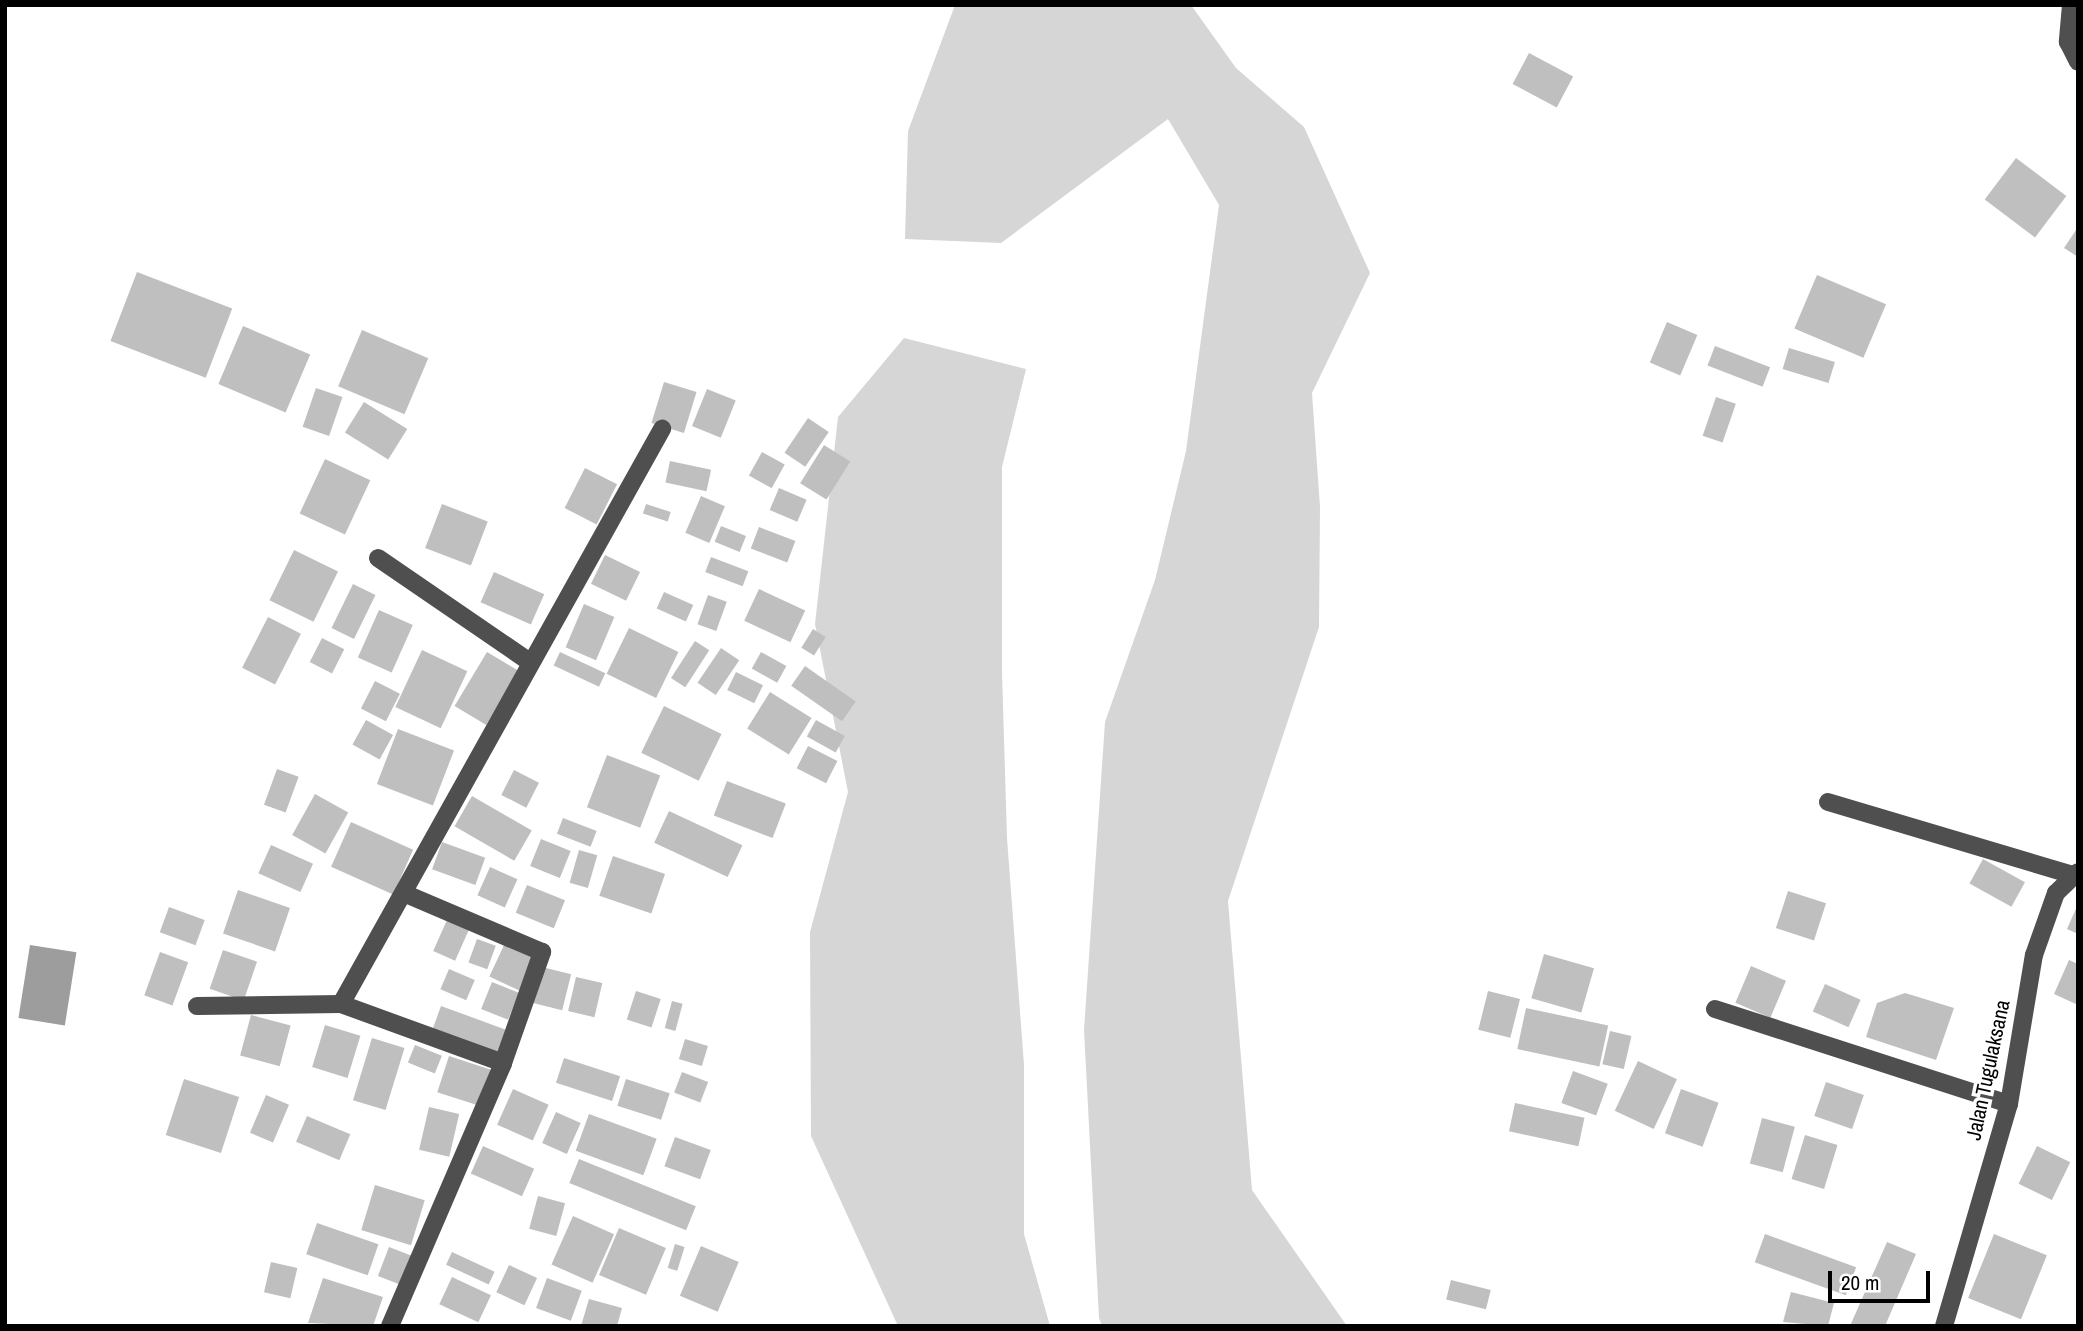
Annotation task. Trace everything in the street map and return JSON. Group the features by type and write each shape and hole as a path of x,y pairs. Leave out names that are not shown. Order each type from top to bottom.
{"street":[{"path":"2071,5 2068,42 2078,62"},
{"path":"341,1004 406,894 530,662 662,429"},
{"path":"377,558 530,662"},
{"path":"1828,802 2076,873"},
{"name":"Jalan Tugulaksana","path":"1944,1326 2009,1104 2034,955 2056,893 2076,873"},
{"path":"390,1326 503,1063 542,952 406,894"},
{"path":"197,1006 341,1004 503,1063"},
{"path":"1715,1009 2009,1104"}],"shaded area":[{"path":"955,5 1191,5 1236,68 1304,127 1370,273 1312,393 1320,507 1319,627 1228,901 1252,1190 1347,1326 1102,1326 1099,1318 1084,1030 1105,722 1155,580 1186,451 1219,205 1168,119 1001,243 905,239 908,131"},
{"path":"904,338 1026,369 1002,467 1002,672 1007,838 1024,1065 1024,1234 1050,1326 898,1326 811,1136 810,932 848,792 815,624 838,417"},
{"path":"30,945 76,952 65,1025 18,1018"}],"building":[{"path":"1529,53 1573,76 1557,107 1513,84"},
{"path":"2016,158 2066,196 2035,237 1985,200"},
{"path":"2078,227 2078,257 2064,248"},
{"path":"137,272 232,309 206,378 110,341"},
{"path":"1817,275 1886,304 1863,358 1794,328"},
{"path":"1667,322 1697,335 1680,375 1650,363"},
{"path":"243,326 310,355 286,413 218,384"},
{"path":"362,330 428,358 404,414 338,386"},
{"path":"1715,346 1770,367 1763,387 1707,366"},
{"path":"1789,348 1835,362 1828,383 1783,369"},
{"path":"664,382 697,392 684,433 651,423"},
{"path":"316,388 342,397 329,436 303,427"},
{"path":"707,389 736,401 721,438 692,426"},
{"path":"1716,397 1736,404 1723,443 1703,436"},
{"path":"364,402 407,429 388,460 345,433"},
{"path":"808,418 829,432 805,467 785,453"},
{"path":"824,445 850,461 826,500 800,483"},
{"path":"762,452 785,465 772,488 749,476"},
{"path":"325,459 370,480 345,535 300,513"},
{"path":"670,461 711,470 707,491 665,483"},
{"path":"585,468 617,484 597,524 565,508"},
{"path":"779,488 807,500 797,522 770,510"},
{"path":"701,496 725,506 709,543 685,533"},
{"path":"442,504 488,522 471,565 425,548"},
{"path":"646,504 671,512 668,522 643,514"},
{"path":"721,526 746,536 740,552 715,542"},
{"path":"759,527 795,541 787,562 751,548"},
{"path":"294,550 338,571 313,622 269,600"},
{"path":"605,555 640,572 626,601 591,584"},
{"path":"711,557 748,571 743,586 705,572"},
{"path":"494,572 544,594 531,625 481,602"},
{"path":"353,584 375,595 354,639 332,628"},
{"path":"759,589 805,611 790,642 744,621"},
{"path":"664,592 693,605 686,621 657,608"},
{"path":"708,595 727,602 716,631 697,624"},
{"path":"584,604 614,617 596,660 566,647"},
{"path":"379,610 413,625 392,673 358,658"},
{"path":"268,617 301,634 275,685 242,668"},
{"path":"629,628 678,652 656,698 607,674"},
{"path":"813,629 826,637 814,656 801,648"},
{"path":"322,638 344,649 332,673 310,662"},
{"path":"695,641 709,650 685,687 671,678"},
{"path":"721,648 739,660 716,695 698,683"},
{"path":"422,650 467,671 441,728 395,707"},
{"path":"487,652 519,671 486,725 455,706"},
{"path":"560,652 605,673 599,687 554,666"},
{"path":"761,652 786,666 777,683 752,669"},
{"path":"805,666 856,702 842,721 791,686"},
{"path":"736,672 763,685 754,703 727,690"},
{"path":"375,681 400,694 386,721 361,709"},
{"path":"770,692 812,718 789,754 747,728"},
{"path":"664,706 722,734 699,781 641,753"},
{"path":"366,720 393,735 380,760 352,744"},
{"path":"816,720 845,736 836,753 807,737"},
{"path":"398,729 454,751 433,806 377,784"},
{"path":"808,746 837,761 826,783 797,768"},
{"path":"607,755 660,775 640,828 587,807"},
{"path":"277,769 299,777 286,813 264,805"},
{"path":"514,770 539,783 526,808 501,795"},
{"path":"727,781 786,804 773,838 714,816"},
{"path":"315,794 348,812 325,854 292,835"},
{"path":"472,796 532,830 514,861 454,826"},
{"path":"669,811 742,845 728,877 654,843"},
{"path":"563,818 597,831 591,847 557,834"},
{"path":"351,822 413,850 393,894 331,867"},
{"path":"541,839 571,851 560,878 530,866"},
{"path":"442,842 485,858 475,885 432,869"},
{"path":"271,845 313,864 300,892 258,873"},
{"path":"579,850 597,855 588,888 570,883"},
{"path":"613,856 665,874 651,914 599,896"},
{"path":"1983,859 2025,882 2011,907 1969,883"},
{"path":"490,867 517,879 505,908 477,895"},
{"path":"527,885 565,900 554,928 516,913"},
{"path":"238,890 290,908 275,951 223,933"},
{"path":"1788,891 1826,903 1814,940 1776,928"},
{"path":"2078,904 2078,934 2067,929"},
{"path":"169,907 205,920 195,945 160,932"},
{"path":"447,920 469,930 455,961 433,951"},
{"path":"477,939 496,946 487,969 468,962"},
{"path":"505,943 535,957 519,990 489,977"},
{"path":"223,950 257,962 244,1000 210,989"},
{"path":"160,952 188,962 172,1005 144,995"},
{"path":"1544,954 1594,968 1581,1013 1531,998"},
{"path":"2069,960 2078,964 2078,1005 2054,994"},
{"path":"1751,966 1786,981 1770,1018 1735,1003"},
{"path":"542,967 571,974 562,1010 533,1003"},
{"path":"449,969 475,980 466,1000 440,989"},
{"path":"576,977 602,983 594,1017 568,1011"},
{"path":"492,982 519,993 508,1020 481,1009"},
{"path":"1825,984 1861,1000 1848,1027 1813,1011"},
{"path":"636,991 661,999 651,1028 627,1020"},
{"path":"1488,991 1520,999 1510,1038 1478,1030"},
{"path":"1905,993 1954,1008 1936,1060 1866,1037 1877,1003"},
{"path":"672,1001 683,1004 675,1031 665,1028"},
{"path":"441,1006 509,1031 499,1057 431,1032"},
{"path":"1526,1008 1608,1025 1599,1067 1517,1049"},
{"path":"251,1015 291,1026 280,1066 240,1056"},
{"path":"325,1025 360,1036 348,1078 312,1067"},
{"path":"1610,1031 1631,1036 1624,1069 1602,1064"},
{"path":"372,1038 405,1048 386,1110 353,1100"},
{"path":"685,1039 708,1046 702,1066 679,1059"},
{"path":"415,1045 442,1056 435,1073 408,1063"},
{"path":"449,1056 492,1070 480,1106 437,1092"},
{"path":"564,1058 620,1076 612,1101 556,1083"},
{"path":"1638,1061 1677,1079 1654,1129 1615,1111"},
{"path":"1573,1071 1608,1084 1596,1116 1561,1103"},
{"path":"682,1072 708,1082 700,1103 674,1093"},
{"path":"184,1079 239,1097 221,1153 166,1135"},
{"path":"626,1079 670,1093 661,1120 617,1106"},
{"path":"1826,1082 1864,1095 1852,1129 1814,1116"},
{"path":"513,1089 549,1105 533,1140 497,1125"},
{"path":"1681,1089 1719,1103 1703,1147 1665,1133"},
{"path":"266,1095 289,1105 273,1143 250,1133"},
{"path":"1515,1103 1584,1118 1578,1146 1509,1131"},
{"path":"429,1107 459,1114 449,1157 419,1150"},
{"path":"556,1112 581,1123 567,1154 542,1143"},
{"path":"589,1114 657,1139 643,1175 576,1151"},
{"path":"307,1116 350,1134 339,1160 296,1142"},
{"path":"1762,1118 1795,1127 1783,1172 1750,1163"},
{"path":"1805,1135 1838,1145 1824,1189 1792,1179"},
{"path":"675,1137 711,1150 700,1179 664,1166"},
{"path":"483,1146 534,1169 522,1196 471,1173"},
{"path":"2037,1146 2070,1162 2052,1200 2019,1184"},
{"path":"579,1159 696,1206 686,1230 569,1183"},
{"path":"375,1185 425,1200 411,1245 361,1230"},
{"path":"538,1196 565,1203 556,1236 529,1229"},
{"path":"573,1216 614,1234 593,1283 551,1264"},
{"path":"317,1223 378,1244 368,1275 306,1254"},
{"path":"619,1228 666,1248 646,1295 599,1275"},
{"path":"1765,1234 1856,1267 1846,1295 1755,1262"},
{"path":"1994,1234 2047,1255 2021,1319 1968,1298"},
{"path":"1887,1242 1916,1254 1885,1326 1850,1326"},
{"path":"675,1244 685,1247 677,1271 668,1268"},
{"path":"701,1246 739,1262 718,1312 680,1296"},
{"path":"389,1247 412,1256 401,1285 378,1276"},
{"path":"452,1252 495,1272 489,1285 446,1265"},
{"path":"271,1262 297,1268 290,1298 264,1292"},
{"path":"509,1265 537,1278 524,1305 496,1292"},
{"path":"452,1277 491,1295 478,1322 439,1304"},
{"path":"323,1278 383,1297 373,1326 308,1323"},
{"path":"547,1278 582,1291 571,1321 536,1308"},
{"path":"1451,1280 1491,1290 1486,1309 1446,1299"},
{"path":"1791,1292 1834,1303 1828,1326 1783,1322"},
{"path":"589,1299 622,1308 617,1326 581,1326"}]}
